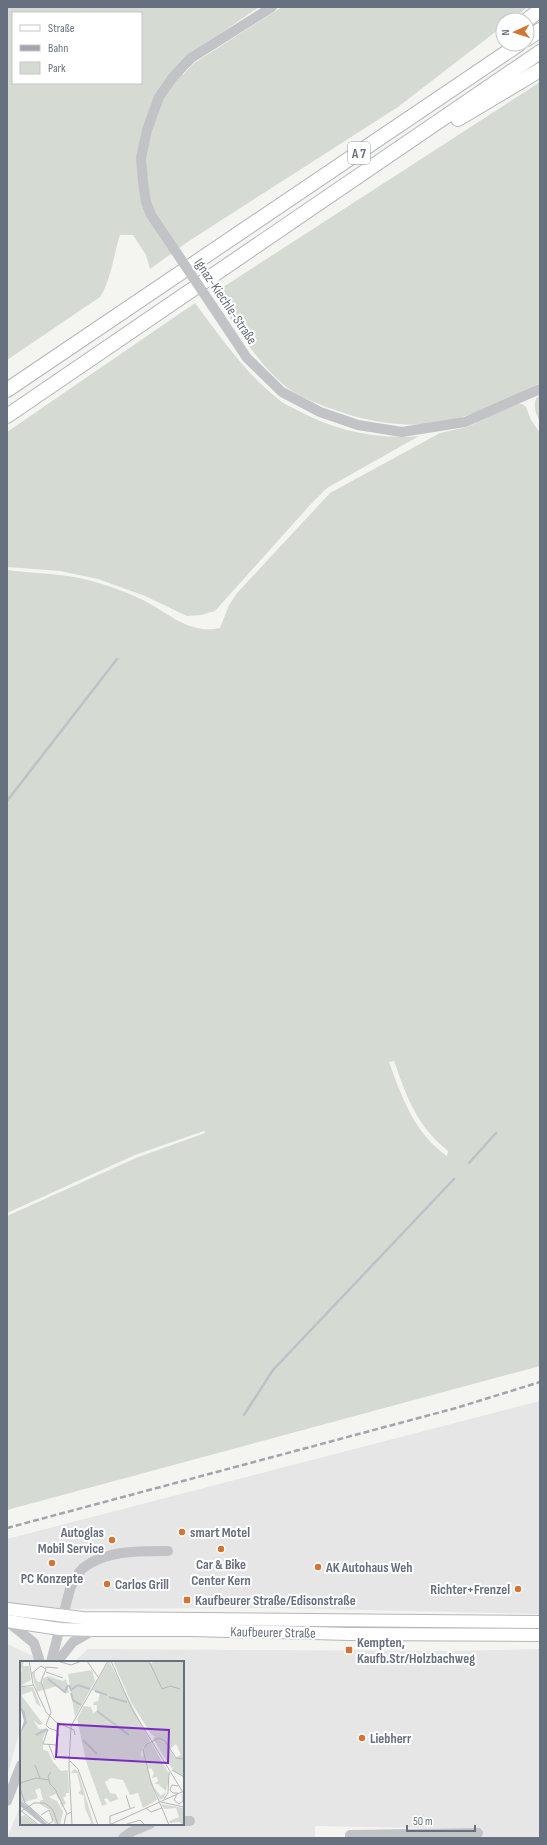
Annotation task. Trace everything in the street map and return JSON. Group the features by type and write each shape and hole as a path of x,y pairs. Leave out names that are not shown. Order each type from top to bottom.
{"highway":[{"name":"A 7","path":"501,57 504,52"},
{"name":"A 7","path":"7,390 508,52"},
{"name":"A 7","path":"7,416 540,52"},
{"path":"426,131 453,122 540,70"}],"main road":[{"name":"Kaufbeurer Straße","path":"7,1609 95,1630 540,1635"},
{"name":"Kaufbeurer Straße","path":"7,1621 61,1622 142,1619 540,1622"}],"street":[{"name":"Ignaz-Kiechle-Straße","path":"272,7 191,58 173,77 159,97 147,130 141,158 146,202 151,215 248,358 282,392 320,412 358,425 402,432 465,422 540,388"},
{"path":"50,1661 70,1589 75,1578 83,1568 95,1561 127,1552 168,1551"},
{"path":"7,1621 34,1643 40,1661"},
{"path":"58,1661 73,1642 95,1630"},
{"path":"7,1801 20,1768"},
{"path":"123,1838 131,1832 148,1825"},
{"path":"350,1838 350,1835 478,1833"}],"shaded area":[{"path":"540,1401 540,1614 274,1608 23,1609 7,1605 7,1539"},
{"path":"7,1644 37,1658 36,1661 20,1661 20,1730 7,1776"},
{"name":"Liebherr","path":"88,1649 449,1651 540,1649 540,1838 482,1838 482,1829 315,1826 315,1838 7,1838 20,1806 20,1825 184,1825 184,1661 75,1661"}],"green space":[{"path":"7,7 259,7 188,56 178,67 183,75 194,63 282,7 528,7 521,12 495,12 495,32 398,107 189,241 150,269 146,255 133,235 120,235 110,275 100,297 7,360"},
{"path":"540,82 540,383 502,402 459,418 446,422 421,425 395,424 346,414 309,400 285,386 255,354 214,293"},
{"path":"195,303 243,365 265,388 283,403 324,423 355,432 371,435 403,437 419,436 327,488 215,611 201,615 187,616 145,596 98,579 60,571 7,567 7,432"},
{"path":"540,394 540,422 535,411 535,404 537,397"},
{"path":"517,404 522,404 526,407 531,420 540,433 540,1366 7,1510 7,1216 136,1158 205,1133 204,1131 135,1155 7,1213 7,570 66,576 100,583 143,600 189,626 209,629 220,628 229,605 237,593 330,493 440,433 467,427","holes":["394,1061 414,1110 428,1132 448,1151 447,1156 426,1137 418,1126 399,1089 389,1062"]}],"waterway":[{"path":"7,801 117,659"},
{"path":"469,1163 496,1133"},
{"path":"244,1415 273,1370 454,1179"}],"railway":[{"path":"7,1528 456,1408 540,1382"}],"place":[{"name":"smart Motel","path":"182,1532"},
{"name":"Autoglas Mobil Service","path":"112,1540"},
{"name":"Car & Bike Center Kern","path":"221,1549"},
{"name":"PC Konzepte","path":"52,1563"},
{"name":"AK Autohaus Weh","path":"318,1567"},
{"name":"Carlos Grill","path":"107,1584"},
{"name":"Richter+Frenzel","path":"518,1589"},
{"name":"Kaufbeurer Straße/Edisonstraße","path":"187,1600"},
{"name":"Kempten, Kaufb.Str/Holzbachweg","path":"349,1650"},
{"name":"Liebherr","path":"362,1738"}]}
